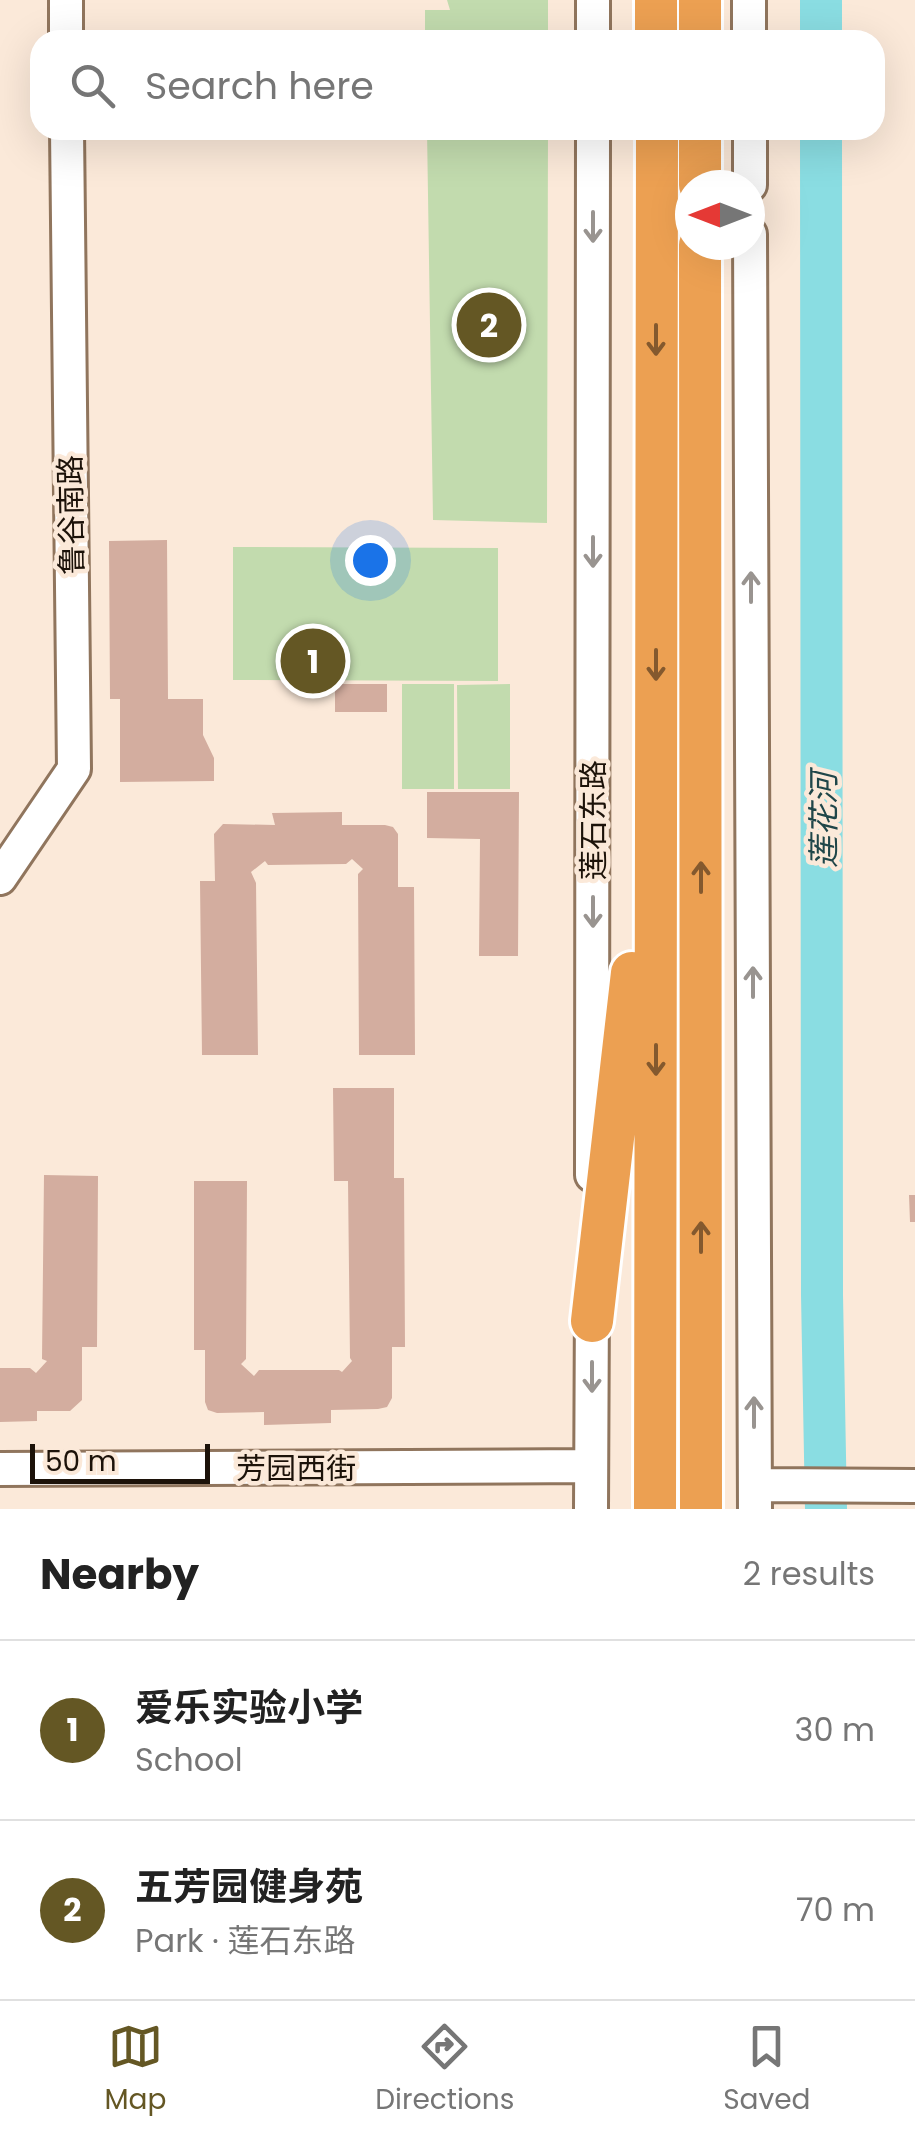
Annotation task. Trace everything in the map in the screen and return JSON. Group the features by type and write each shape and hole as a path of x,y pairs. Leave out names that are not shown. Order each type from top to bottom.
{"highway":[{"path":"656,0 656,30"},
{"path":"700,0 700,30"},
{"name":"莲石东路","path":"655,1509 657,140"},
{"path":"700,140 700,170"},
{"path":"700,260 701,1509"},
{"path":"592,1321 656,769"},
{"path":"701,1314 743,1501"}],"street":[{"path":"66,0 66,30"},
{"path":"593,30 594,0"},
{"path":"749,0 749,30"},
{"name":"鲁谷南路","path":"0,878 74,769 67,140"},
{"name":"莲石东路","path":"591,1509 593,140"},
{"path":"750,140 750,170"},
{"path":"750,260 743,1501 791,1486 915,1486"},
{"name":"芳园西街","path":"0,1469 591,1466"}],"green space":[{"path":"447,0 548,0 548,30 425,30 425,10 450,10"},
{"path":"427,140 548,140 547,523 433,520"},
{"path":"233,547 498,548 498,681 233,680"},
{"path":"402,684 454,684 454,789 402,789"},
{"path":"510,684 510,789 458,789 457,685"}],"building":[{"path":"167,540 168,699 203,699 203,735 214,758 214,781 120,782 120,699 110,699 109,541"},
{"path":"335,684 387,684 387,712 335,712"},
{"path":"427,792 519,792 518,956 479,956 480,839 427,838"},
{"path":"342,812 342,825 393,827 398,834 398,887 414,887 415,1055 359,1055 358,874 363,869 352,859 346,864 268,865 265,861 251,872 256,883 258,1055 202,1055 200,881 215,881 214,834 223,824 275,825 272,813"},
{"path":"333,1088 394,1088 394,1178 404,1178 405,1347 392,1347 392,1398 387,1407 378,1409 331,1410 331,1423 264,1425 264,1412 208,1410 205,1350 194,1350 194,1181 247,1181 246,1359 241,1364 254,1376 259,1370 342,1372 352,1361 348,1181 334,1181"},
{"path":"44,1175 98,1176 97,1347 82,1347 82,1400 70,1411 37,1411 37,1421 0,1422 0,1368 30,1368 36,1373 47,1361 42,1359"},
{"path":"909,1195 915,1195 915,1222 910,1222"}],"waterway":[{"name":"莲花河","path":"821,0 821,30"},
{"name":"莲花河","path":"821,140 822,1295 826,1509"}],"place":[{"name":"五芳园健身苑","path":"489,325"},
{"name":"爱乐实验小学","path":"313,661"}]}
